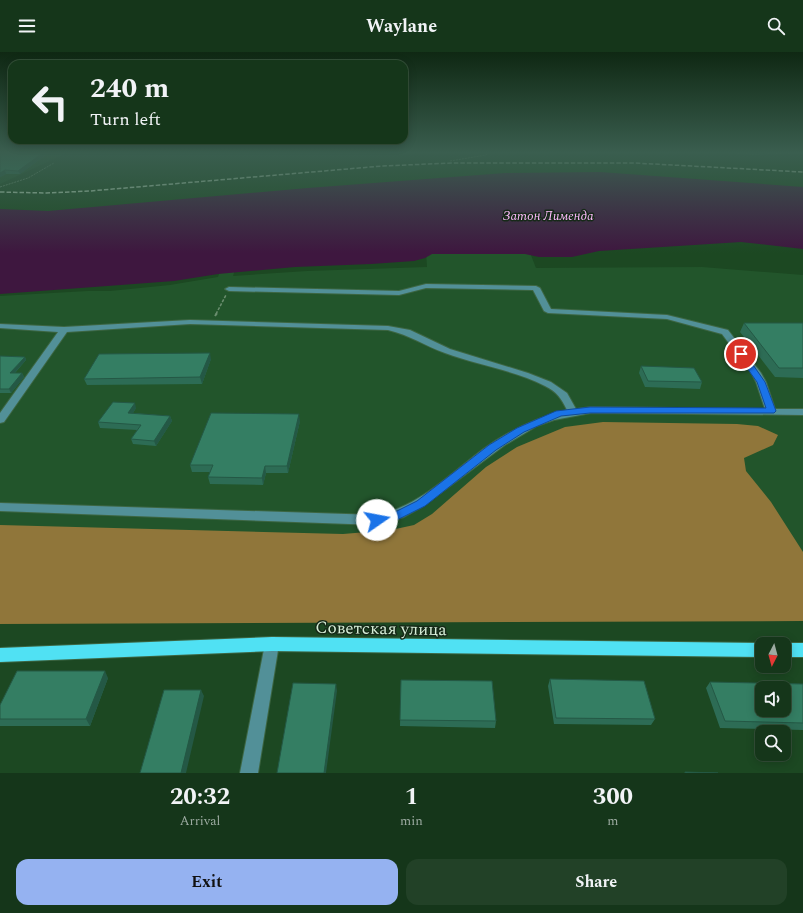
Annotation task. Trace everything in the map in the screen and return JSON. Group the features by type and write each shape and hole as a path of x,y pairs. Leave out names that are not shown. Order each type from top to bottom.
{"main road":[{"name":"Советская улица","path":"0,655 272,644 755,650"},
{"path":"791,650 803,650"}],"street":[{"path":"229,290 398,293 426,286 536,288 548,311 667,317 724,332 756,373 761,382 771,411"},
{"path":"0,326 64,330 190,322 210,324 376,327 398,329 447,351 525,375 548,384 564,395 572,411"},
{"path":"0,420 64,330"},
{"path":"0,507 364,520 388,518 399,515 421,504 492,448 520,430 544,419 572,411 803,412"},
{"path":"250,773 272,644"}],"path":[{"path":"210,324 229,290"}],"shaded area":[{"path":"529,250 536,268 702,267 803,275 803,604 0,585 0,296 110,291 170,285 218,277 223,263 237,263 233,276 307,271 427,267 426,251"},
{"path":"603,422 737,424 758,426 778,435 773,445 744,458 746,471 771,502 803,552 803,621 0,624 0,525 343,534 391,530 414,525 432,514 486,467 517,447 565,427"}],"water":[{"name":"Затон Лименда","path":"339,186 785,186 803,187 803,249 741,242 599,251 572,257 539,257 525,254 432,254 414,261 295,267 218,274 174,281 0,294 0,209 48,211"}],"building":[{"path":"744,323 803,323 803,368 779,368"},
{"path":"210,353 200,377 84,379 99,354"},
{"path":"0,356 25,357 10,373 22,373 9,389 0,389"},
{"path":"641,366 694,368 702,382 648,381"},
{"path":"113,402 135,403 128,413 170,416 154,441 131,439 141,425 98,422"},
{"path":"211,413 299,414 287,466 265,466 262,478 208,477 213,465 190,465"},
{"path":"17,671 105,671 86,719 0,719 0,705"},
{"path":"550,679 644,681 655,719 556,718"},
{"path":"401,680 492,681 496,721 400,720"},
{"path":"710,682 755,683 755,717 791,717 791,684 803,684 803,723 725,721"},
{"path":"293,683 336,684 324,773 277,773"},
{"path":"164,690 201,690 181,773 140,773"},
{"path":"685,772 718,773 685,773"}],"railway":[{"path":"0,192 46,193 153,186"}],"route":[{"path":"377,520 399,515 421,504 492,448 520,430 559,414 572,411 590,410 771,411 761,382 741,354"}]}
